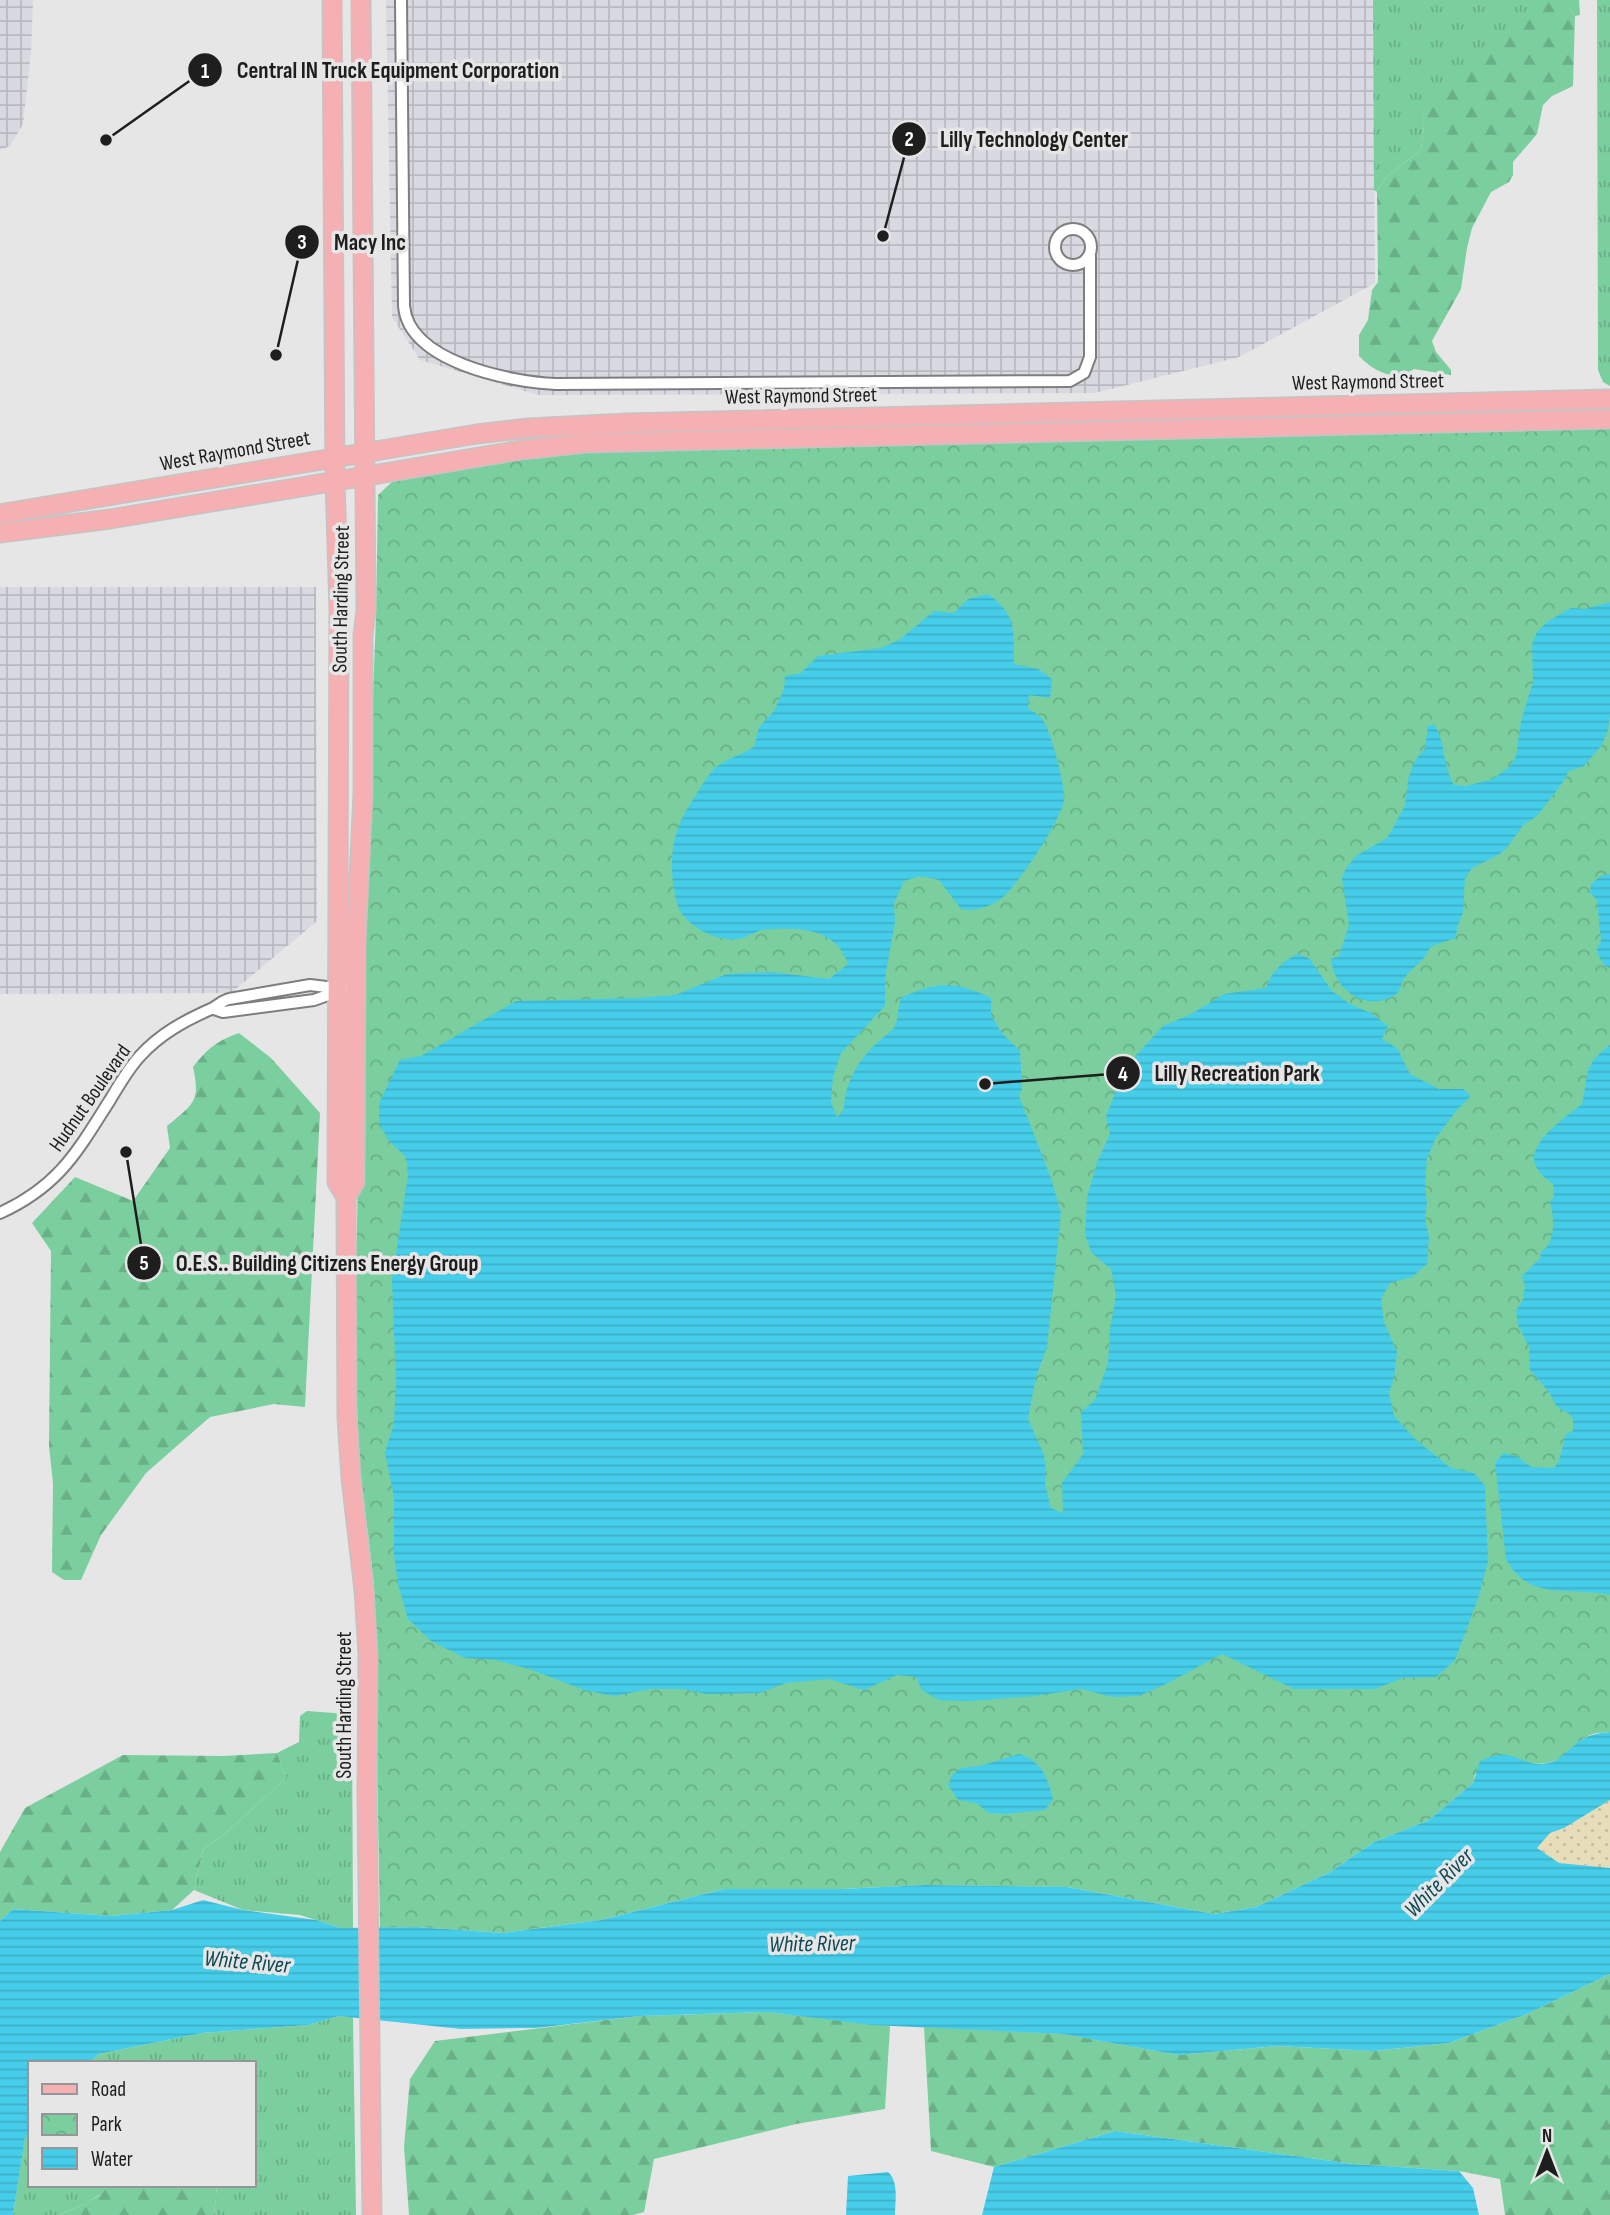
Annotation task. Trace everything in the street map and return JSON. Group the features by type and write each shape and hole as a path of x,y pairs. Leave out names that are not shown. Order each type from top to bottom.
{"main road":[{"name":"South Harding Street","path":"332,0 339,690 355,1182 346,1197 346,1418 367,1623 372,2215"},
{"name":"South Harding Street","path":"347,989 363,794 363,635 366,611 362,0"},
{"path":"334,126 363,125"},
{"name":"West Raymond Street","path":"0,514 477,434 573,425 1610,399"},
{"path":"1048,412 1050,432"},
{"name":"West Raymond Street","path":"0,533 110,519 521,450 586,443 1610,419"},
{"path":"339,690 363,693"}],"street":[{"path":"401,0 404,312 411,330 421,341 468,366 512,380 556,384 1070,381 1080,377 1089,363 1091,244 1086,233 1075,229 1063,232 1056,239 1056,254 1064,263 1078,265 1090,256"},
{"path":"1078,265 1090,282"},
{"name":"Hudnut Boulevard","path":"0,1213 43,1189 70,1162 130,1068 156,1041 179,1024 214,1009 223,1012 314,1000 347,989"}],"shaded area":[{"path":"0,0 33,2 31,53 23,124 10,146 0,150"},
{"path":"386,0 1373,0 1375,283 1239,357 1095,393 538,395 420,360 392,317"},
{"path":"0,587 316,587 317,921 231,993 0,994"}],"green space":[{"path":"1373,0 1579,0 1580,15 1575,16 1568,6 1423,101 1421,150 1386,177 1377,192 1374,190"},
{"path":"1597,0 1610,0 1610,386 1603,382 1598,370"},
{"path":"1549,2 1568,6 1575,16 1573,86 1552,96 1543,105 1537,134 1513,162 1513,175 1509,182 1491,192 1472,228 1461,289 1432,341 1436,352 1451,370 1451,375 1414,369 1392,375 1378,370 1359,356 1359,335 1368,320 1372,290 1378,282 1377,192 1386,177 1421,150 1424,126 1422,101 1536,4"},
{"path":"1610,428 1610,1732 1586,1737 1564,1756 1551,1762 1538,1764 1517,1759 1475,1774 1473,1783 1429,1820 1374,1842 1330,1872 1256,1907 1214,1914 1067,1887 925,1885 841,1889 724,1889 601,1920 503,1933 418,1927 380,1928 374,1584 360,1469 355,1323 362,979 378,495 392,482 431,474 542,456 602,452"},
{"path":"239,1033 271,1058 320,1113 305,1407 274,1404 210,1417 146,1473 101,1535 81,1580 64,1580 52,1572 53,1483 49,1446 51,1251 32,1223 75,1177 133,1201 170,1148 167,1126 193,1101 196,1088 193,1067 213,1046"},
{"path":"307,1711 348,1714 352,1721 353,1928 341,1928 300,1915 243,1910 194,1890 203,1850 227,1832 286,1778 277,1753 299,1742 300,1716"},
{"path":"277,1753 286,1778 227,1832 203,1850 194,1890 172,1910 111,1916 13,1909 0,1921 0,1852 25,1808 123,1755 223,1756"},
{"path":"1610,1974 1610,2215 1505,2215 1500,2179 1459,2171 1353,2164 1115,2131 994,2167 931,2151 924,2027 1064,2034 1178,2055 1277,2046 1374,2051 1449,2043 1527,2014"},
{"path":"768,2012 890,2026 885,2109 796,2124 654,2159 644,2212 633,2215 409,2215 404,2147 410,2079 435,2041 639,2016"},
{"path":"339,2016 353,2017 356,2215 214,2215 217,2187 256,2187 256,2061 91,2061 99,2054 202,2033 308,2025"},
{"path":"28,2133 28,2187 106,2187 105,2191 87,2203 59,2215 13,2215 25,2137"},
{"path":"106,2187 217,2187 214,2215 59,2215 79,2207"}],"sand":[{"path":"1610,1800 1610,1868 1559,1863 1536,1848 1550,1833 1564,1828"}],"water":[{"path":"988,594 1005,609 1012,624 1014,664 1038,669 1052,679 1050,698 1029,695 1028,708 1043,720 1051,738 1064,800 1047,837 1027,868 1001,899 977,909 966,910 961,909 939,880 921,876 904,881 894,903 895,922 885,978 885,1006 841,1053 833,1077 831,1102 837,1117 844,1110 847,1090 859,1064 895,1026 901,998 925,988 946,985 967,988 991,998 991,1015 1001,1032 1020,1051 1022,1089 1019,1096 1051,1178 1061,1213 1047,1347 1036,1377 1028,1419 1044,1455 1045,1484 1051,1508 1063,1513 1062,1483 1083,1454 1081,1412 1095,1400 1108,1363 1116,1295 1111,1269 1091,1252 1085,1235 1087,1197 1097,1163 1110,1134 1106,1116 1122,1076 1130,1062 1163,1026 1193,1013 1224,994 1266,988 1278,968 1297,954 1309,958 1332,991 1388,1026 1382,1039 1397,1048 1410,1074 1439,1089 1463,1089 1471,1096 1436,1138 1427,1158 1427,1264 1412,1277 1390,1283 1381,1299 1384,1322 1397,1352 1389,1393 1394,1416 1415,1439 1451,1468 1474,1473 1485,1486 1488,1561 1479,1596 1455,1660 1436,1677 1403,1678 1375,1689 1294,1689 1222,1654 1139,1696 1112,1697 1081,1689 1035,1696 969,1701 939,1700 922,1690 916,1677 897,1675 864,1690 829,1679 786,1683 759,1693 707,1694 682,1689 650,1689 614,1696 584,1690 532,1670 496,1660 465,1658 431,1641 408,1619 398,1584 394,1555 394,1497 385,1453 394,1423 396,1381 392,1280 408,1175 406,1157 389,1141 379,1124 379,1103 400,1060 421,1056 516,1001 675,995 727,974 772,972 829,979 848,964 834,943 813,932 763,930 743,938 726,939 698,929 690,923 679,909 673,883 672,855 678,828 713,770 754,747 759,727 774,711 784,689 785,676 801,673 818,656 881,648 899,640 934,611 954,613 968,599"},
{"path":"1610,602 1610,712 1608,730 1601,746 1584,766 1569,771 1537,816 1523,825 1500,854 1472,868 1465,878 1463,913 1456,938 1430,948 1405,977 1395,995 1373,1001 1353,995 1338,980 1331,959 1339,956 1349,925 1342,878 1356,856 1387,838 1393,828 1405,805 1408,780 1414,762 1425,748 1428,726 1434,724 1438,731 1454,785 1466,786 1493,779 1510,766 1516,756 1521,721 1533,682 1532,644 1537,632 1547,622 1571,608 1585,609"},
{"path":"1610,874 1610,968 1605,966 1598,955 1597,949 1601,941 1597,900 1590,893 1591,884 1601,876"},
{"path":"1610,1045 1610,1595 1539,1587 1526,1582 1515,1573 1506,1559 1495,1462 1504,1453 1518,1457 1531,1467 1554,1468 1559,1461 1566,1434 1573,1431 1573,1419 1557,1407 1549,1392 1530,1370 1529,1347 1518,1325 1516,1311 1523,1300 1525,1286 1522,1276 1541,1257 1540,1253 1549,1243 1553,1229 1550,1201 1554,1197 1553,1184 1542,1176 1536,1167 1534,1156 1537,1147 1550,1130 1582,1104 1588,1071 1595,1059"},
{"name":"White River","path":"1610,1732 1610,1800 1564,1828 1550,1833 1537,1848 1559,1863 1610,1868 1610,1974 1527,2014 1449,2043 1373,2051 1277,2046 1178,2055 1063,2034 872,2025 768,2012 639,2016 536,2028 461,2029 339,2016 308,2025 202,2033 99,2054 91,2061 28,2061 28,2133 13,2215 0,2215 0,1921 13,1909 111,1916 172,1910 203,1900 243,1910 316,1920 341,1928 418,1927 503,1933 601,1920 724,1889 841,1889 925,1885 1067,1887 1214,1914 1256,1907 1330,1872 1374,1842 1429,1820 1473,1783 1480,1761 1503,1755 1536,1764 1548,1763 1596,1734"},
{"path":"1019,1754 1038,1765 1046,1777 1053,1799 1045,1810 989,1813 976,1803 958,1800 948,1785 952,1775 961,1768 980,1766"},
{"path":"1115,2131 1353,2164 1459,2171 1473,2188 1479,2215 982,2215 994,2167"},
{"path":"888,2172 895,2186 895,2215 846,2215 848,2176"}],"place":[{"name":"Central IN Truck Equipment Corporation","path":"106,140"},
{"name":"Lilly Technology Center","path":"883,236"},
{"name":"Macy Inc","path":"276,355"},
{"name":"Lilly Recreation Park","path":"985,1084"},
{"name":"O.E.S.. Building Citizens Energy Group","path":"126,1152"}]}
